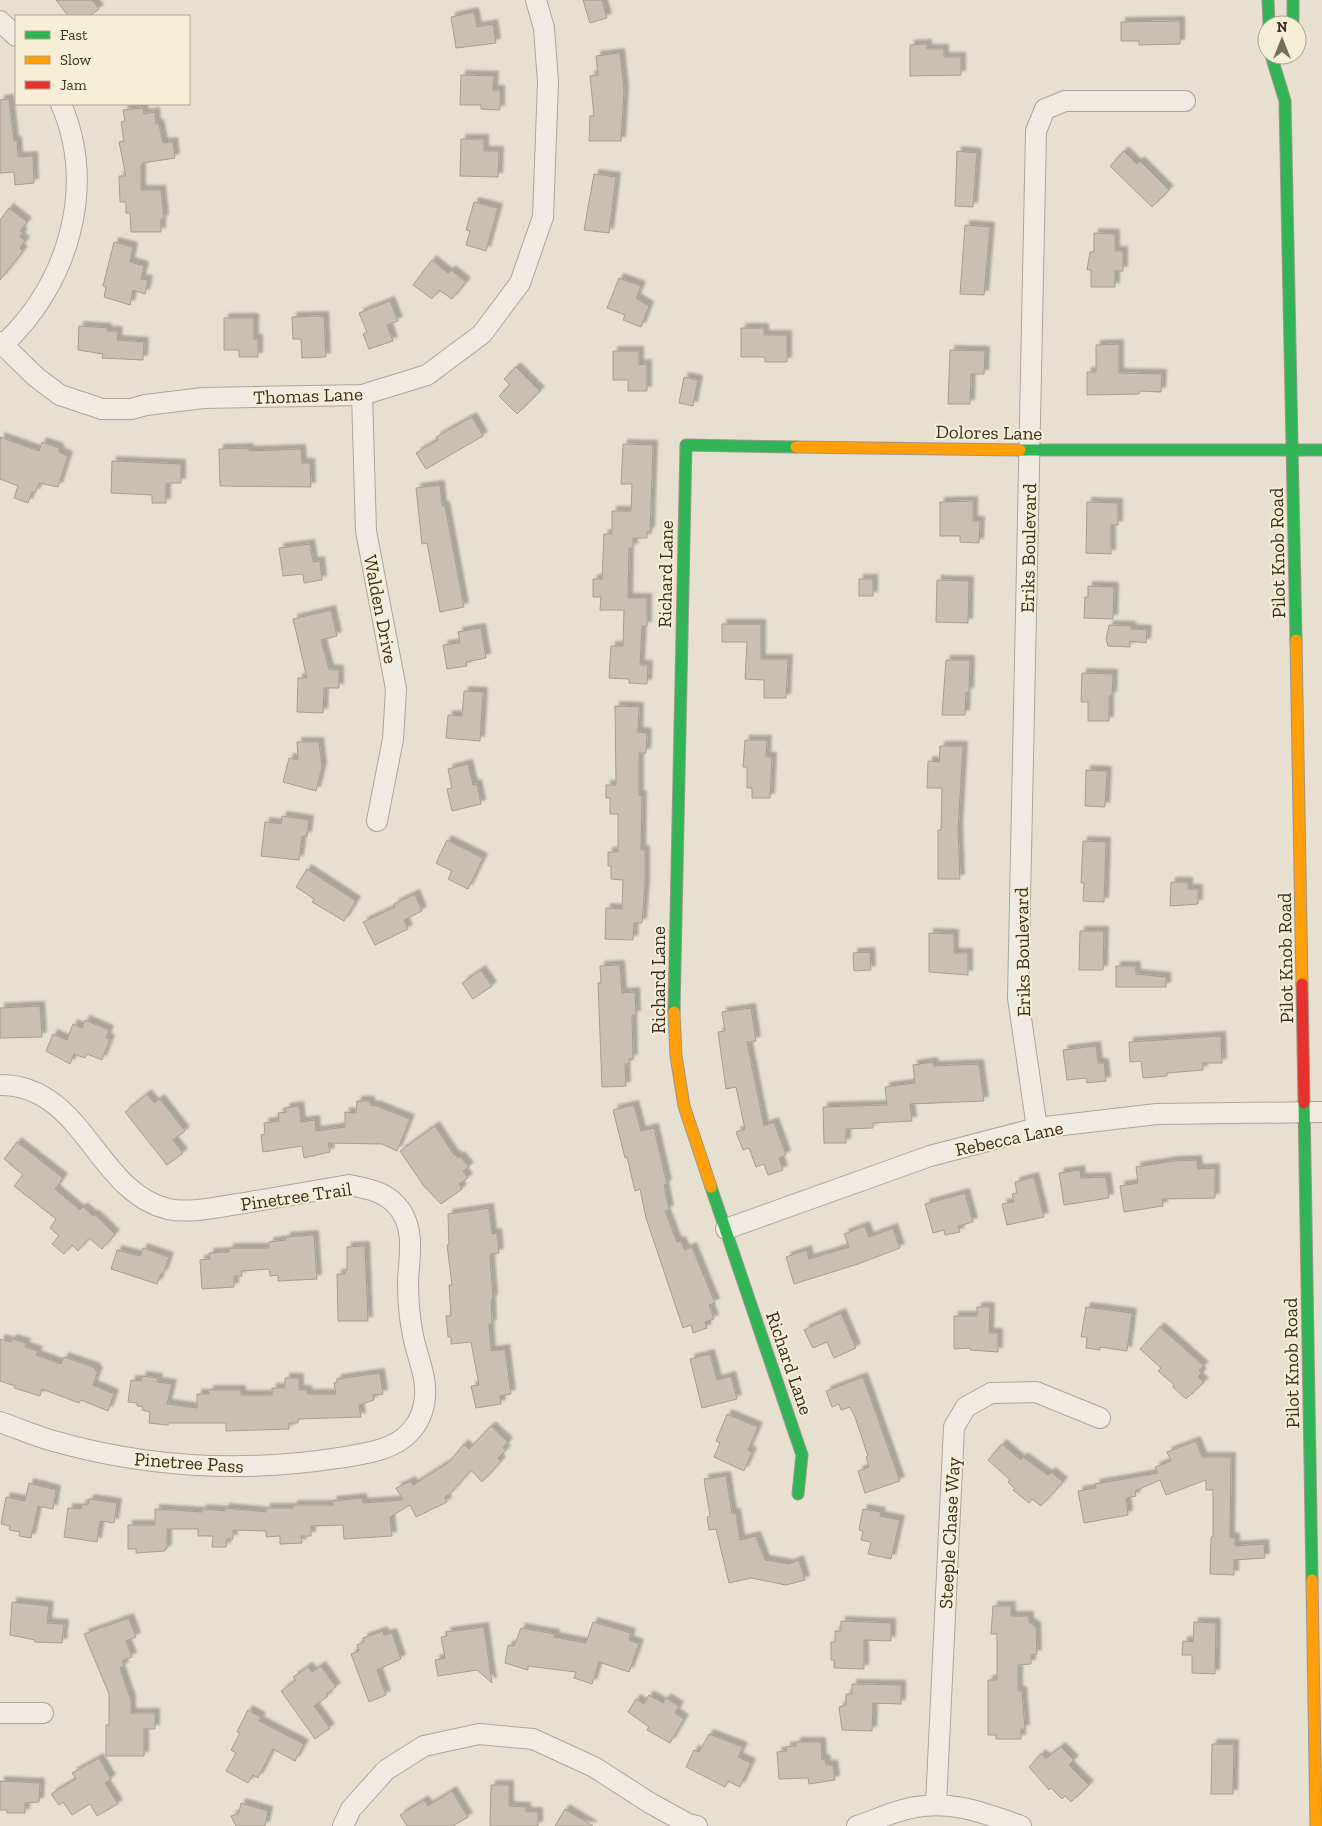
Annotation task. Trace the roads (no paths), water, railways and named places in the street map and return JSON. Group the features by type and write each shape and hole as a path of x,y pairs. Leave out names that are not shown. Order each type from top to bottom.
{"main road":[{"path":"1268,0 1269,15"},
{"path":"1293,0 1293,15"},
{"name":"Pilot Knob Road","path":"1274,65 1285,101 1293,450 1313,1112 1316,1826"},
{"name":"Pilot Knob Road","path":"1281,89 1288,65"},
{"name":"Dolores Lane","path":"686,445 1030,450 1322,450"},
{"name":"Richard Lane","path":"686,445 673,986 676,1056 684,1106 802,1455 798,1494"}],"street":[{"name":"Thomas Lane","path":"2,344 36,377 60,395 73,401 102,409 131,409 146,405 203,398 362,395 427,375 482,334 520,283 543,218 548,82 544,28 536,0"},
{"path":"0,20 15,35"},
{"name":"Eriks Boulevard","path":"1037,1128 1018,998 1036,131 1045,109 1065,101 1185,101"},
{"path":"2,344 20,330 42,300 58,271 72,227 76,202 75,157 61,105"},
{"name":"Walden Drive","path":"362,395 366,531 396,689 393,739 377,821"},
{"name":"Pinetree Trail","path":"0,1085 14,1085 45,1096 73,1120 133,1192 169,1209 210,1208 349,1185 375,1190 397,1206 405,1218 410,1237 410,1312 414,1344 425,1387 425,1398 418,1421 411,1431 392,1445 382,1448"},
{"name":"Rebecca Lane","path":"726,1229 930,1156 1037,1128 1158,1114 1313,1112"},
{"name":"Steeple Chase Way","path":"936,1805 954,1428 966,1407 991,1392 1036,1392 1100,1418"},
{"name":"Pinetree Pass","path":"0,1422 48,1440 81,1448 134,1459 190,1465 286,1465 357,1454 382,1448"},
{"path":"0,1713 43,1713"},
{"path":"343,1826 350,1809 386,1770 424,1746 479,1734 533,1739 594,1767 690,1825"},
{"path":"857,1826 915,1807 936,1805 978,1810 1021,1826"}]}
